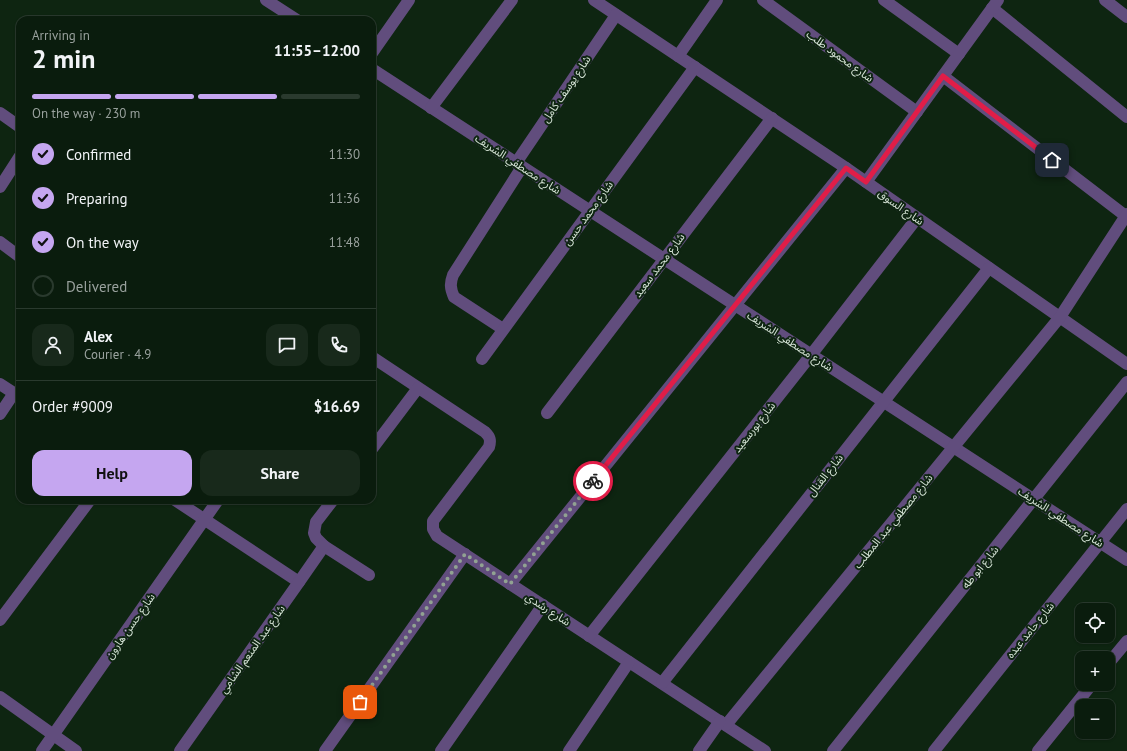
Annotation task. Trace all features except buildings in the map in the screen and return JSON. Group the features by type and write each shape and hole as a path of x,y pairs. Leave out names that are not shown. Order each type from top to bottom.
{"street":[{"path":"266,0 290,16"},
{"path":"376,47 409,0"},
{"path":"431,108 512,0"},
{"name":"شارع السوق","path":"594,0 846,168 1127,364"},
{"path":"678,56 717,0"},
{"name":"شارع محمود طلب","path":"763,0 917,112"},
{"path":"884,0 959,54"},
{"path":"1105,0 1127,17"},
{"path":"866,182 995,4 1127,117"},
{"name":"شارع يوسف كامل","path":"503,329 454,297 450,282 519,165 616,15"},
{"name":"شارع محمد حسن","path":"482,359 695,67"},
{"name":"شارع مصطفي الشريف","path":"376,72 1127,560"},
{"path":"943,76 1126,215"},
{"path":"0,113 16,124"},
{"name":"شارع محمد سعيد","path":"547,412 772,118"},
{"path":"0,187 16,162"},
{"path":"510,584 846,168"},
{"name":"شارع مصطفي عبد المطلب","path":"699,751 954,447 1060,317 1126,215"},
{"name":"شارع بورسعيد","path":"589,636 917,218"},
{"path":"0,242 16,253"},
{"name":"شارع القنال","path":"662,683 989,268"},
{"path":"376,360 418,388 376,443"},
{"name":"شارع ابو طه","path":"833,751 1127,382"},
{"path":"0,384 16,394"},
{"name":"شارع رشدي","path":"418,388 485,432 491,441 490,447 433,521 433,529 437,536 765,751"},
{"path":"0,414 16,396"},
{"path":"0,620 87,504"},
{"path":"181,504 299,582"},
{"name":"شارع حسن هارون","path":"42,751 215,504"},
{"path":"330,504 316,522 314,528 316,538 324,546 369,575"},
{"name":"شارع حامد عبده","path":"934,751 1127,509"},
{"name":"شارع عبد المنعم الشامي","path":"180,751 324,546"},
{"path":"325,751 465,554"},
{"path":"441,751 543,605"},
{"path":"1115,656 1127,641"},
{"path":"569,751 629,662"},
{"path":"1038,751 1086,691"},
{"path":"0,697 76,751"}],"way so far":[{"path":"360,702 465,554 510,584 593,481"}],"route":[{"path":"593,481 846,168 866,182 943,76 1052,160"}]}
